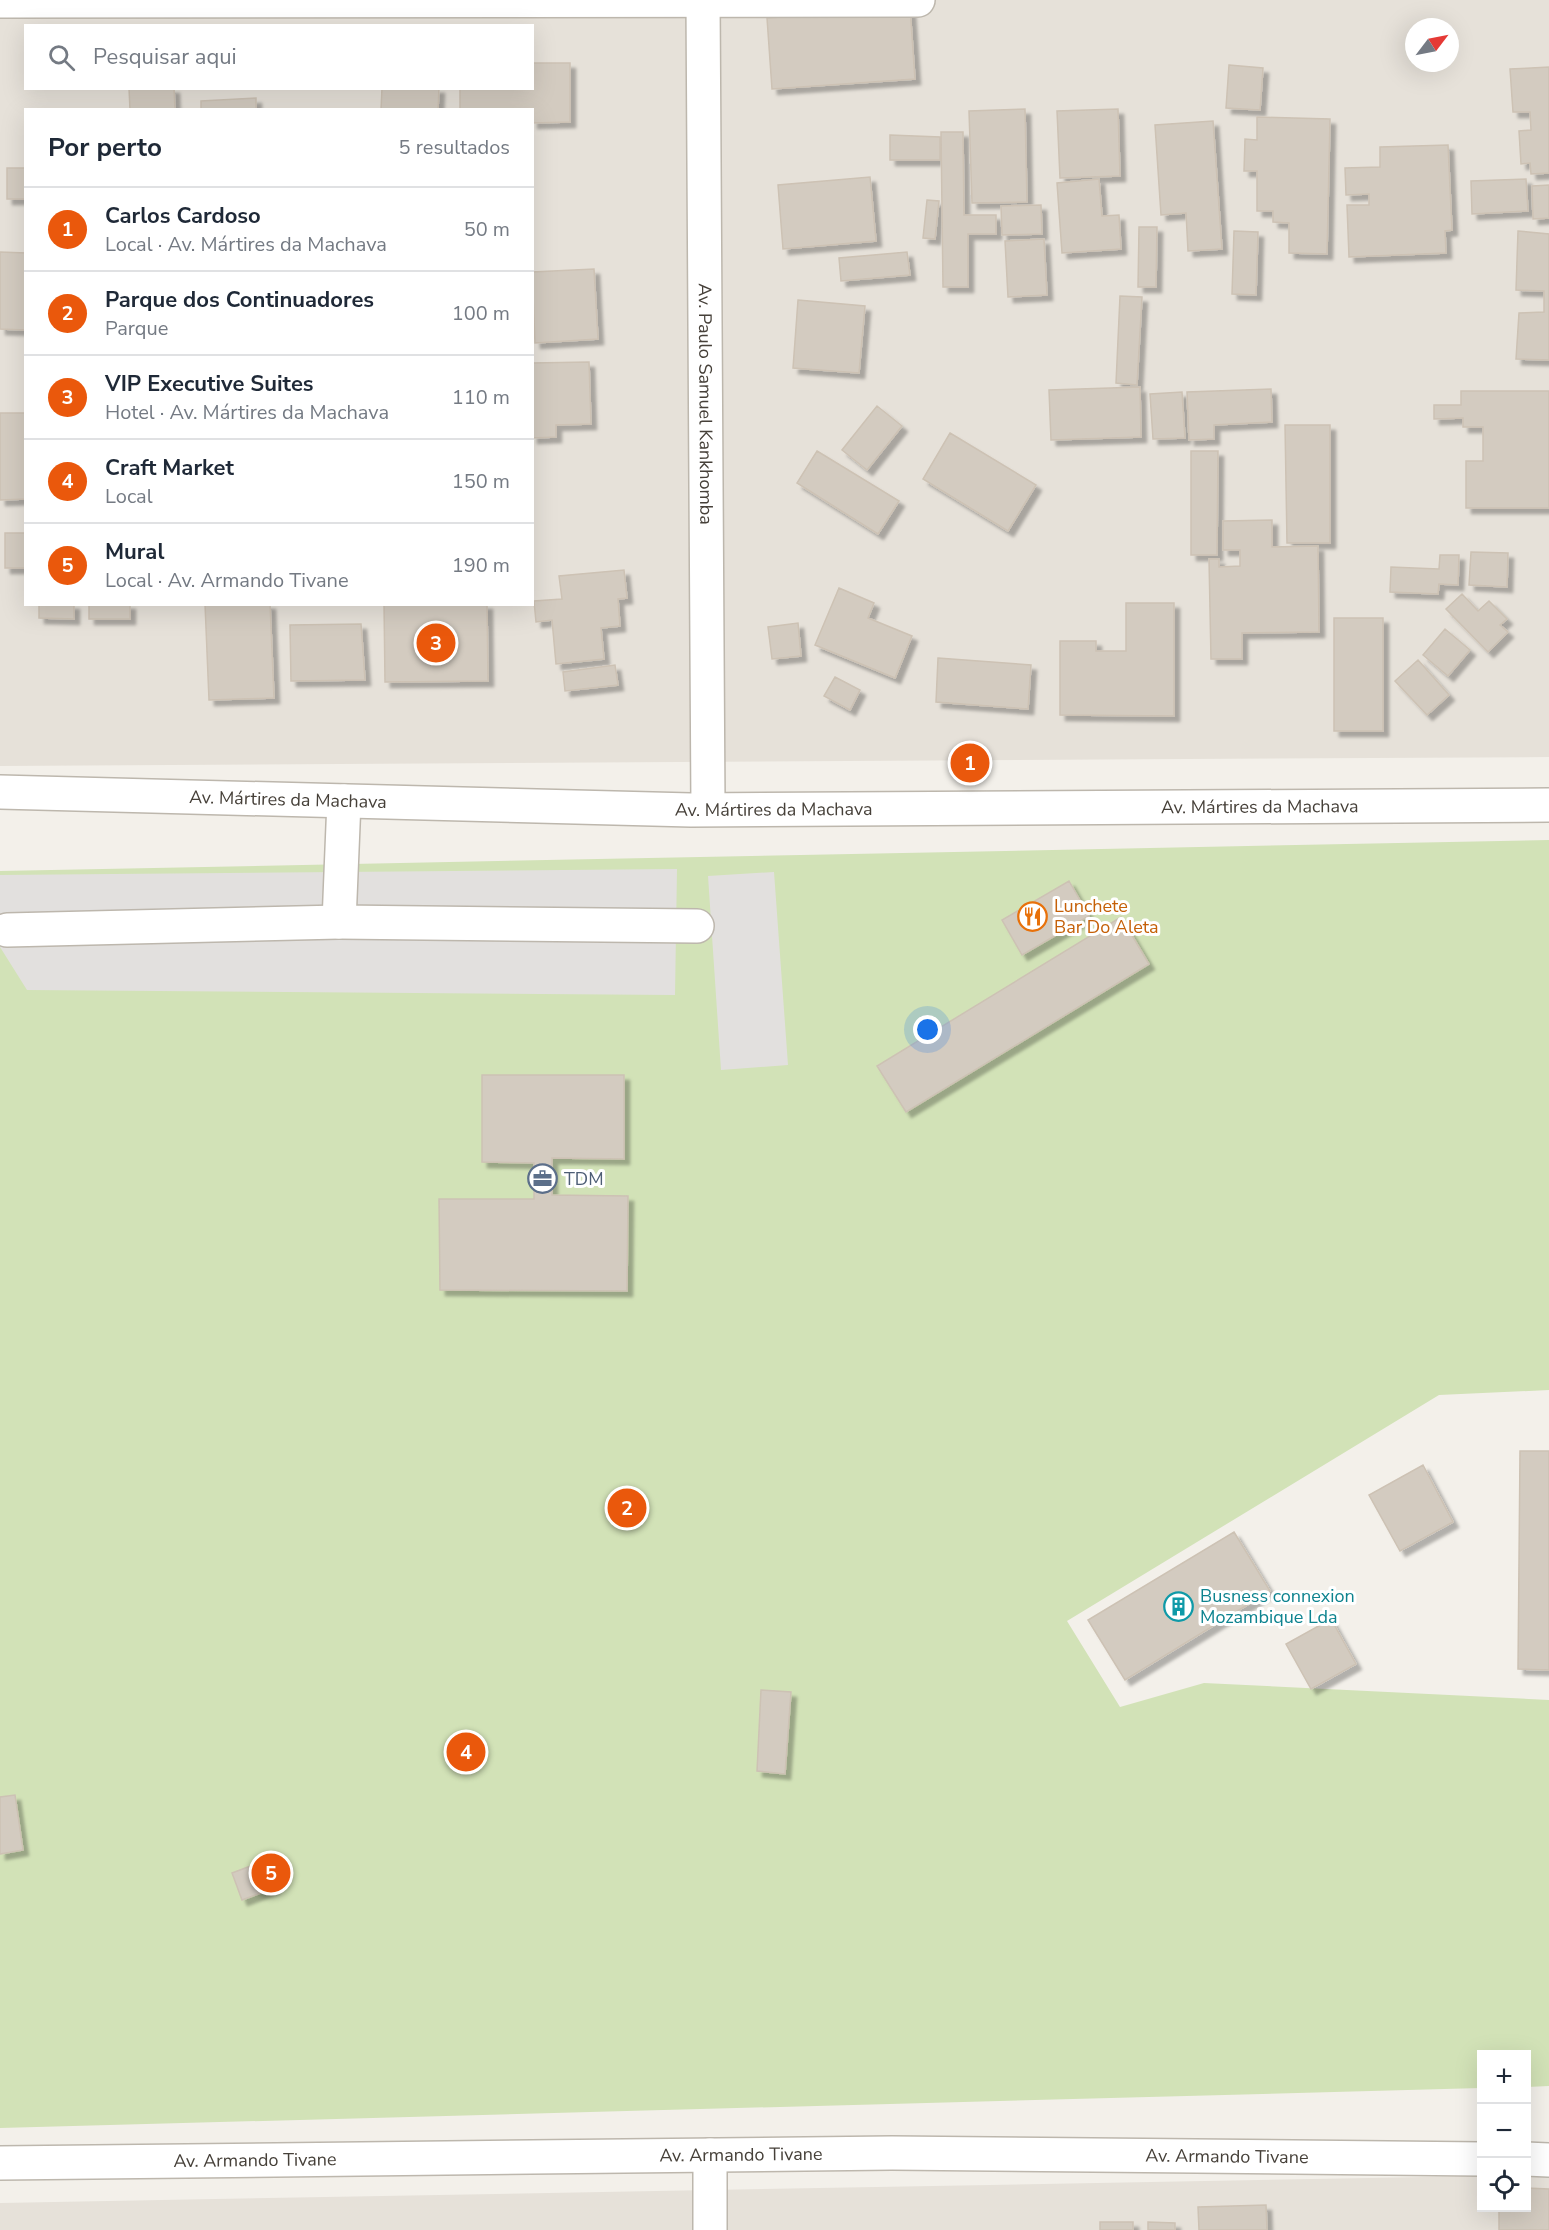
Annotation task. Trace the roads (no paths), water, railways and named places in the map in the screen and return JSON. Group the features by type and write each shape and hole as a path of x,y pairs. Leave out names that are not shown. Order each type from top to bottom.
{"street":[{"path":"0,1 918,0"},
{"name":"Av. Paulo Samuel Kankhomba","path":"703,1 708,808"},
{"name":"Av. Mártires da Machava","path":"0,792 691,810 708,808 1549,805"},
{"path":"339,922 344,801"},
{"path":"7,930 339,922 697,926"},
{"name":"Av. Armando Tivane","path":"0,2163 892,2153 1477,2159"},
{"path":"710,2156 710,2230"},
{"path":"1531,2159 1549,2160"}],"place":[{"name":"VIP Executive Suites","path":"436,643"},
{"name":"Carlos Cardoso","path":"970,763"},
{"name":"Lunchete Bar Do Aleta","path":"1033,916"},
{"name":"TDM","path":"543,1179"},
{"name":"Parque dos Continuadores","path":"627,1508"},
{"name":"Busness connexion Mozambique Lda","path":"1179,1606"},
{"name":"Craft Market","path":"466,1752"},
{"name":"Mural","path":"271,1873"}]}
